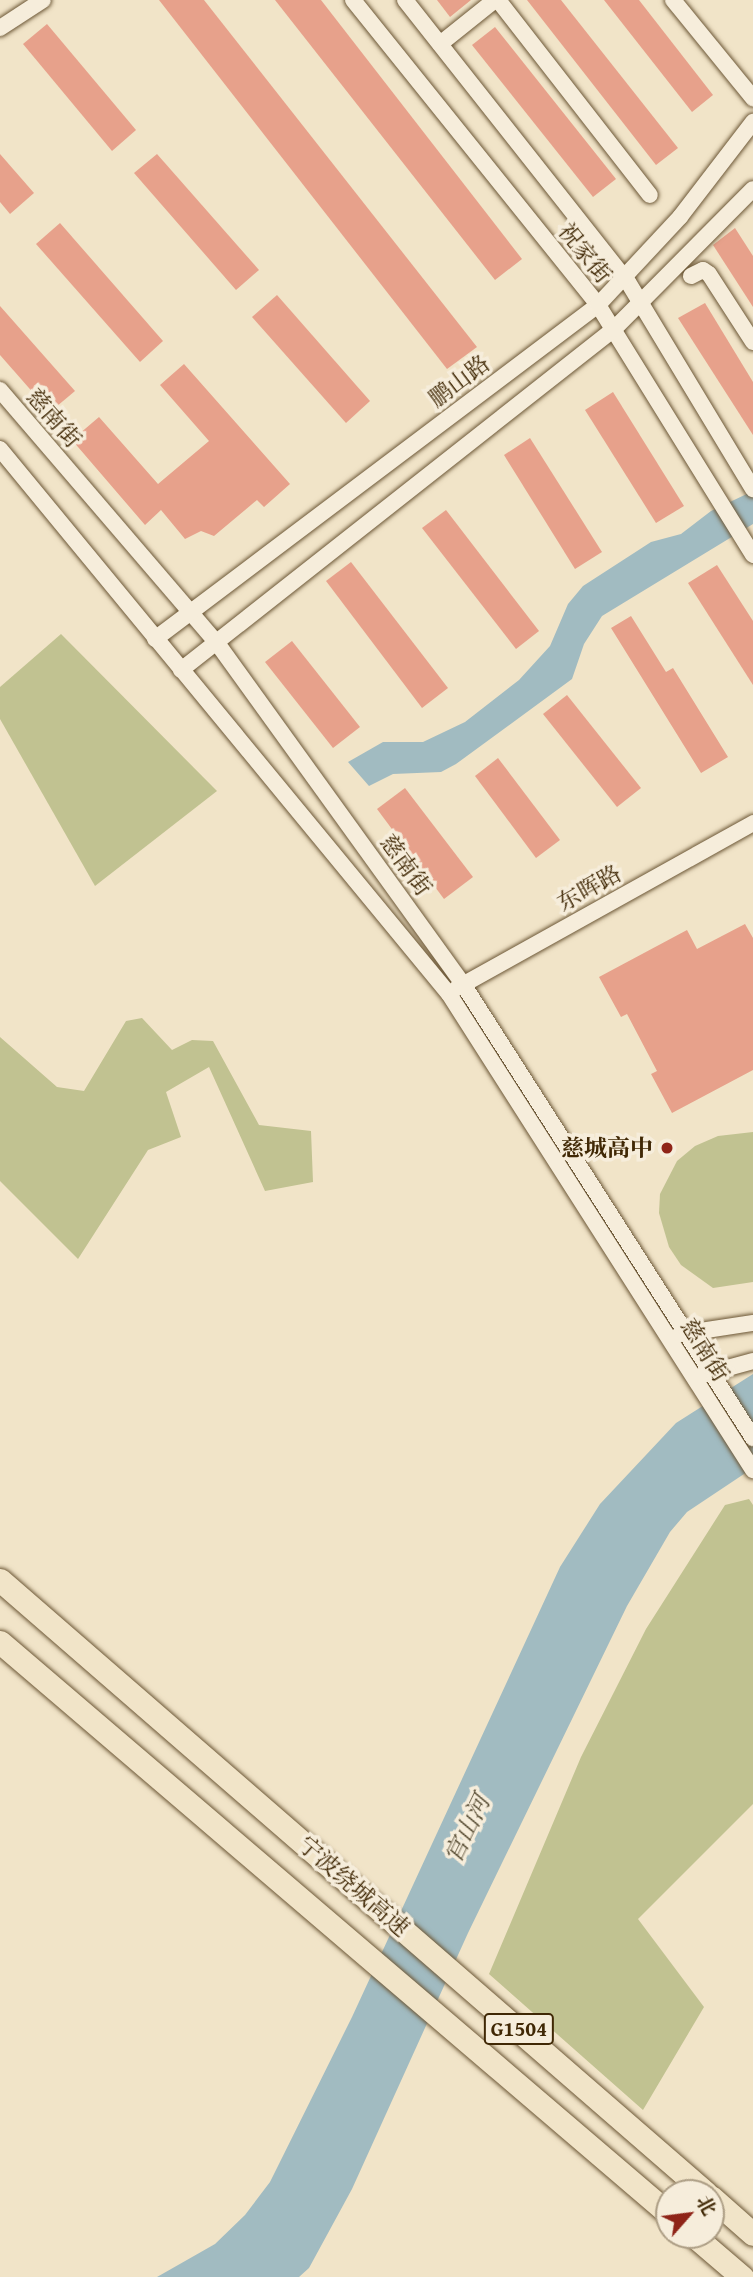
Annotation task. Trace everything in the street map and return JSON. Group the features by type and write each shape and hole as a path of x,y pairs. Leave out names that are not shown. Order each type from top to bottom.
{"highway":[{"name":"宁波绕城高速","path":"0,1580 690,2179"},
{"name":"宁波绕城高速","path":"0,1642 317,1910 655,2202"},
{"path":"725,2209 753,2234"},
{"path":"709,2249 742,2277"}],"street":[{"path":"0,28 43,0"},
{"name":"祝家街","path":"353,0 598,305 753,555"},
{"name":"祝家街","path":"405,0 624,277 753,489"},
{"path":"440,44 496,0 650,195"},
{"path":"673,0 753,98"},
{"name":"鹏山路","path":"155,639 598,305 680,217 753,122"},
{"path":"181,670 614,329 753,189"},
{"path":"691,276 703,270 709,274 753,342"},
{"name":"慈南街","path":"0,390 217,643 463,984 704,1375 729,1399 753,1438"},
{"name":"慈南街","path":"0,449 449,994 679,1335"},
{"name":"东晖路","path":"449,994 753,822"},
{"path":"679,1335 753,1323"},
{"path":"704,1375 753,1361"},
{"name":"慈南街","path":"704,1375 713,1407 753,1470"}],"green space":[{"path":"61,634 217,791 95,886 0,719 0,687"},
{"path":"142,1018 172,1050 192,1040 213,1041 259,1125 311,1131 313,1182 265,1191 209,1067 166,1092 181,1137 148,1150 78,1259 0,1181 0,1037 57,1087 84,1091 126,1021"},
{"path":"753,1132 753,1282 713,1288 681,1265 669,1247 659,1213 660,1194 677,1161 695,1146 718,1136"},
{"path":"749,1499 753,1505 753,1804 638,1919 704,2007 643,2110 489,1974 581,1757 646,1629 725,1505"}],"water":[{"path":"753,491 753,524 602,616 584,644 572,679 456,764 441,772 393,774 369,786 348,762 383,742 423,742 465,722 519,680 550,646 568,604 583,586 651,542 681,534 711,511"},
{"name":"官山河","path":"753,1374 753,1468 687,1512 670,1532 627,1606 468,1933 352,2189 309,2268 299,2277 157,2277 215,2244 245,2215 270,2182 352,2017 560,1567 600,1504 676,1423"}],"building":[{"path":"159,0 204,0 477,347 447,369"},
{"path":"275,0 321,0 522,259 495,280"},
{"path":"437,0 471,0 450,17"},
{"path":"527,0 561,0 678,148 656,165"},
{"path":"604,0 639,0 713,95 692,112"},
{"path":"47,24 136,130 112,151 23,44"},
{"path":"495,27 616,179 593,197 472,45"},
{"path":"0,154 34,193 10,214 0,202"},
{"path":"157,154 259,270 236,290 134,173"},
{"path":"60,223 163,341 140,362 36,244"},
{"path":"735,228 753,256 753,307 713,245"},
{"path":"277,295 370,401 346,423 252,317"},
{"path":"705,303 753,382 753,435 678,318"},
{"path":"0,306 75,391 50,412 0,355"},
{"path":"184,364 290,484 264,507 257,500 214,536 201,531 185,539 161,510 145,525 72,440 99,417 158,484 209,441 160,385"},
{"path":"613,392 684,506 656,523 585,410"},
{"path":"530,438 602,552 575,569 504,455"},
{"path":"446,510 539,631 516,649 422,528"},
{"path":"351,562 448,688 422,708 326,581"},
{"path":"717,565 753,621 753,685 688,583"},
{"path":"631,616 666,672 673,668 728,757 701,773 611,628"},
{"path":"292,641 360,727 333,748 265,662"},
{"path":"567,695 641,788 617,807 543,714"},
{"path":"498,758 560,840 536,858 475,776"},
{"path":"405,788 473,877 444,899 377,809"},
{"path":"745,924 753,938 753,1070 672,1113 651,1074 657,1071 627,1014 621,1017 599,977 687,930 697,949"}],"place":[{"name":"慈城高中","path":"667,1148"}]}
